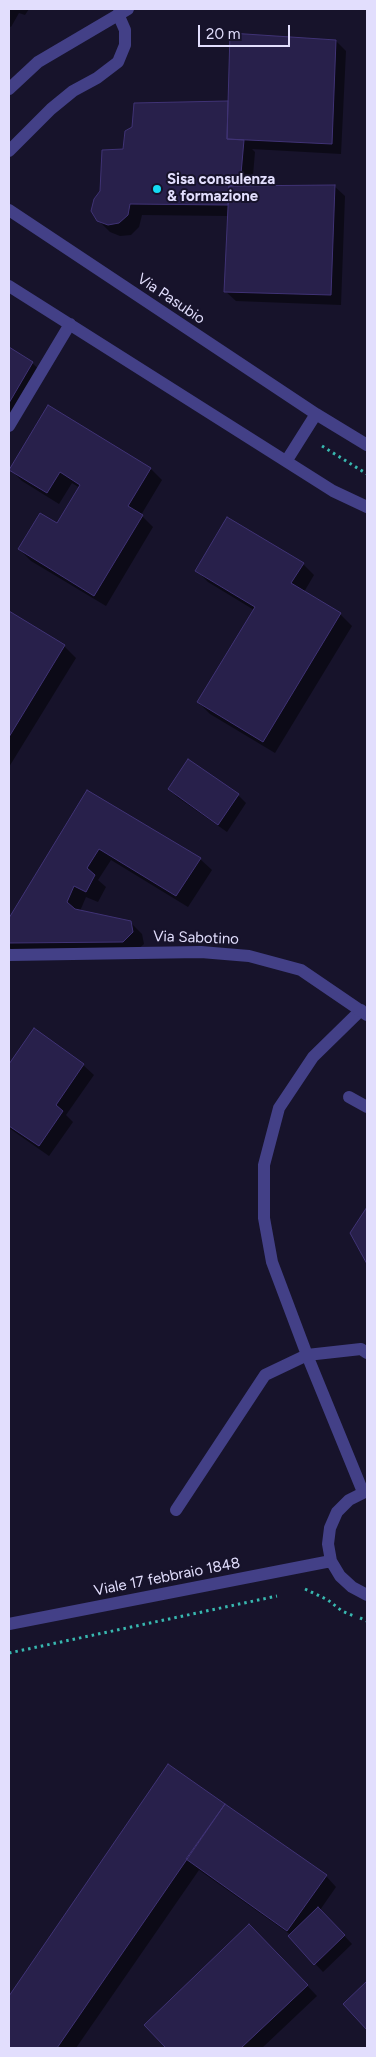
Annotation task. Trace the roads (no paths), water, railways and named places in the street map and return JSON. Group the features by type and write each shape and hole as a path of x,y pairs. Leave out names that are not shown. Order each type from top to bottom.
{"street":[{"path":"9,89 38,62 123,11 125,45 118,62 97,78 73,91 51,109 9,151"},
{"name":"Via Pasubio","path":"9,210 367,446"},
{"path":"9,286 287,460 333,491 367,507"},
{"path":"9,426 70,324"},
{"path":"287,460 316,414"},
{"name":"Via Sabotino","path":"9,955 201,952 249,956 301,970 364,1013"},
{"path":"364,1013 313,1058 279,1108 264,1165 264,1218 272,1262 306,1356 365,1492 349,1500 337,1512 330,1528 328,1544 331,1561 340,1576 352,1587 367,1595"},
{"path":"349,1097 367,1107"},
{"path":"176,1510 265,1375 306,1356 361,1349 367,1353"},
{"name":"Viale 17 febbraio 1848","path":"9,1624 331,1561"}],"place":[{"name":"Sisa consulenza & formazione","path":"157,189"}]}
